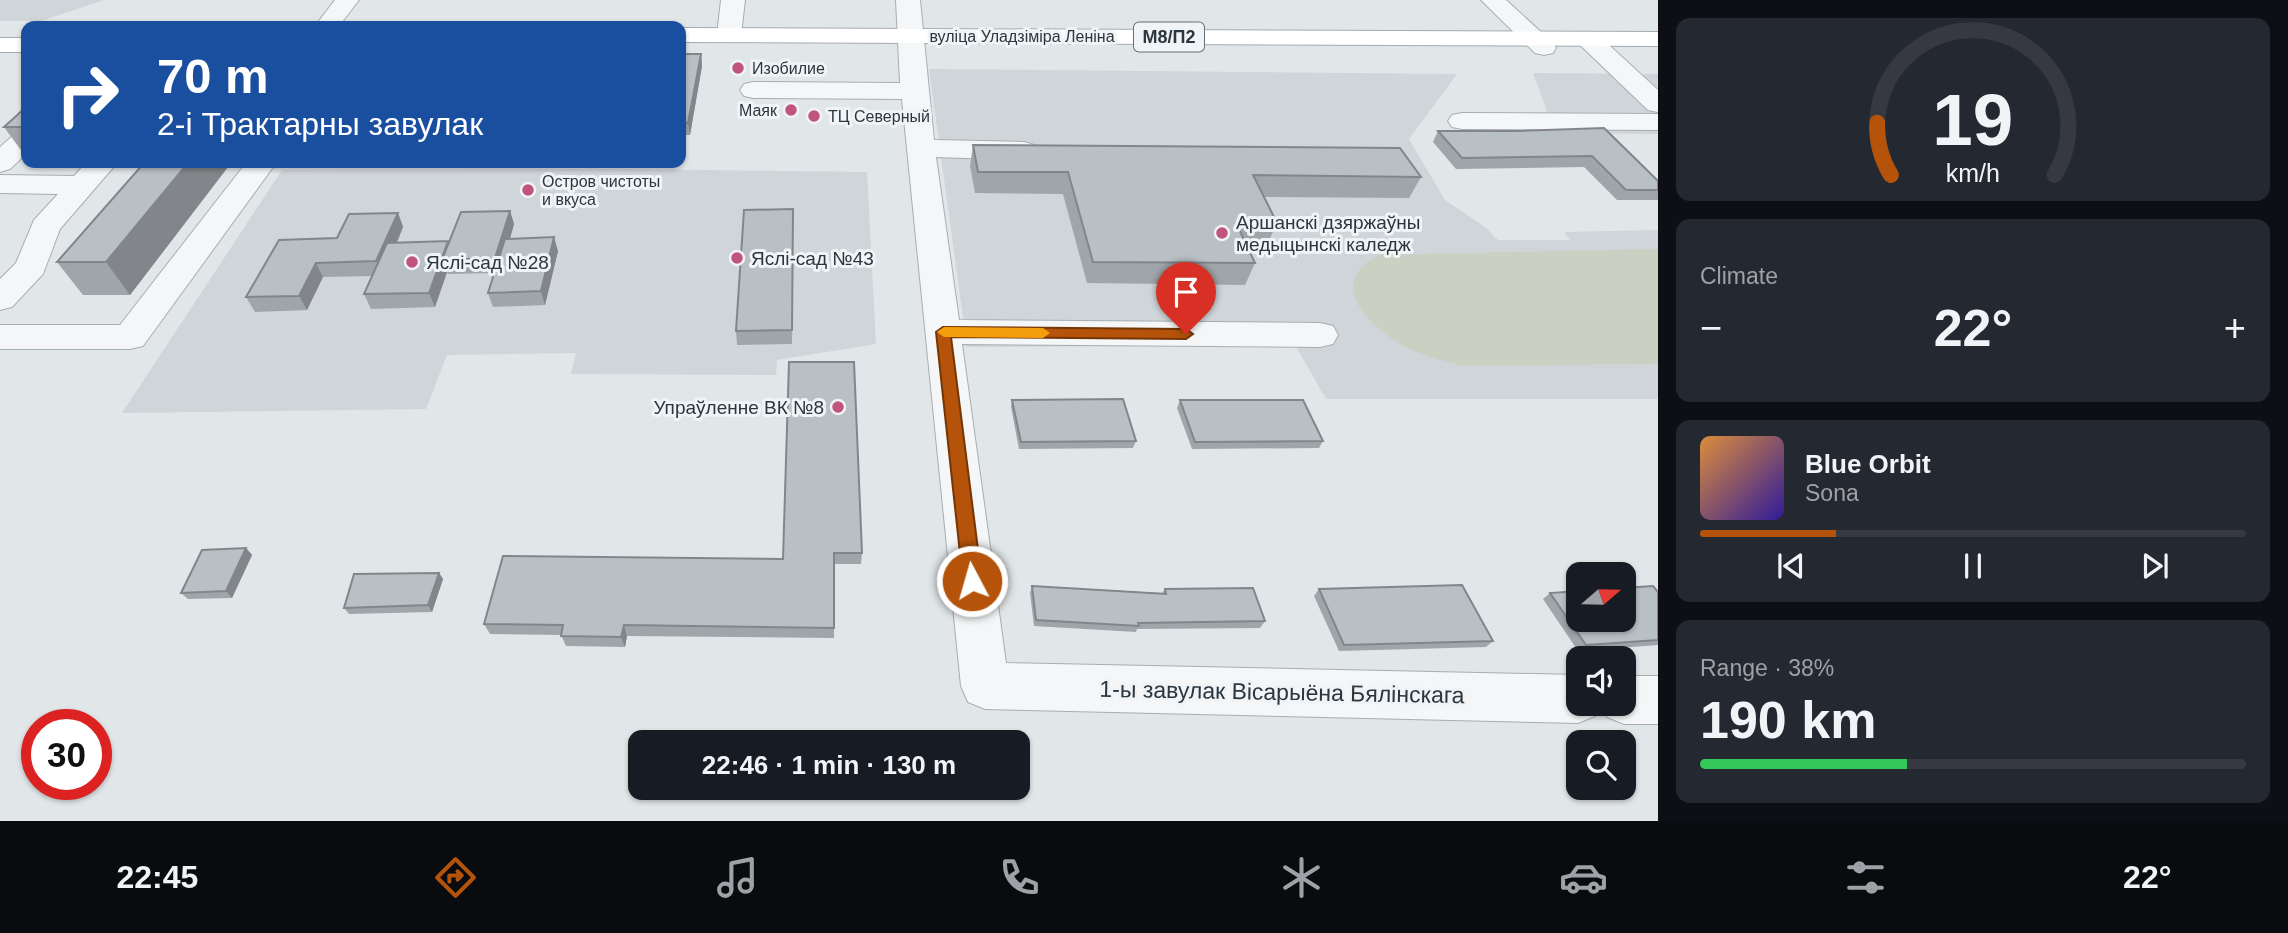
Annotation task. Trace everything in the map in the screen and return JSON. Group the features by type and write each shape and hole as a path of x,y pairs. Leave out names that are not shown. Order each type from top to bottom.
{"main road":[{"path":"0,33 21,33"},
{"name":"вуліца Уладзіміра Леніна","path":"686,35 910,41"},
{"name":"вуліца Уладзіміра Леніна","path":"1592,44 1658,39"},
{"name":"вуліца Уладзіміра Леніна","path":"686,46 910,41 1539,43 1658,48"},
{"path":"0,45 21,45"}],"street":[{"path":"331,21 347,0"},
{"path":"729,35 733,0"},
{"path":"908,0 914,90 943,332 1321,335"},
{"path":"1493,0 1539,43"},
{"path":"1592,44 1623,69 1658,104"},
{"path":"752,90 914,90"},
{"path":"1462,121 1658,122"},
{"path":"0,127 21,127"},
{"path":"0,163 21,144"},
{"path":"921,148 1049,151"},
{"path":"0,337 130,337 257,168"},
{"path":"0,184 92,174"},
{"path":"0,299 31,267 45,227 92,174"},
{"name":"1-ы завулак Вісарыёна Бялінскага","path":"943,332 985,687 1566,699"},
{"path":"1636,700 1658,700"}],"shaded area":[{"path":"0,0 104,0 41,21 0,21"},
{"name":"Аршанскі дзяржаўны медыцынскі каледж","path":"929,69 1457,74 1409,139 1445,200 1485,227 1498,240 1570,240 1564,232 1658,230 1658,399 1326,399 1295,345 967,347"},
{"path":"1533,73 1658,74 1658,134 1555,133"},
{"name":"Яслі-сад №28","path":"626,169 867,172 876,344 777,360 776,375 571,374 576,353 447,355 426,409 122,413 282,170"},
{"path":"1658,249 1658,364 1462,366 1415,351 1387,335 1364,314 1353,290 1355,278 1363,266 1378,255"}],"building":[{"path":"686,54 701,54 688,123"},
{"path":"21,112 21,127 4,127"},
{"path":"1604,128 1658,181 1658,190 1626,190 1592,156 1462,158 1438,131 1517,131"},
{"path":"973,145 1400,148 1421,177 1253,175 1277,223 1236,223 1255,263 1093,262 1068,172 978,172"},
{"path":"140,168 184,168 106,262 57,262"},
{"path":"793,209 792,330 736,331 744,210"},
{"path":"510,211 495,258 442,260 461,212"},
{"path":"398,213 376,261 316,263 299,296 246,297 279,240 337,238 349,214"},
{"path":"554,237 541,291 488,293 505,239"},
{"path":"448,241 429,293 364,294 387,243"},
{"path":"789,362 854,362 862,553 834,553 834,628 624,625 621,637 561,636 563,625 484,624 503,556 783,559"},
{"path":"1123,399 1136,441 1021,442 1012,400"},
{"path":"1180,400 1303,400 1323,441 1195,442"},
{"path":"246,548 226,591 181,593 202,550"},
{"path":"439,573 428,605 344,608 354,574"},
{"path":"1462,585 1493,641 1344,645 1319,589"},
{"path":"1032,586 1166,594 1165,589 1253,588 1265,621 1138,623 1139,626 1036,620"},
{"path":"1653,586 1658,592 1658,640 1586,645 1577,632 1636,632 1636,587"},
{"path":"1566,592 1566,616 1550,593"}],"slow traffic":[{"path":"944,332 1043,333"}],"place":[{"name":"Изобилие","path":"738,68"},
{"name":"Маяк","path":"791,110"},
{"name":"ТЦ Северный","path":"814,116"},
{"name":"Остров чистоты и вкуса","path":"528,190"},
{"name":"Аршанскі дзяржаўны медыцынскі каледж","path":"1222,233"},
{"name":"Яслі-сад №43","path":"737,258"},
{"name":"Яслі-сад №28","path":"412,262"},
{"name":"Упраўленне ВК №8","path":"838,407"}],"route":[{"path":"972,581 943,332 1186,334"}]}
